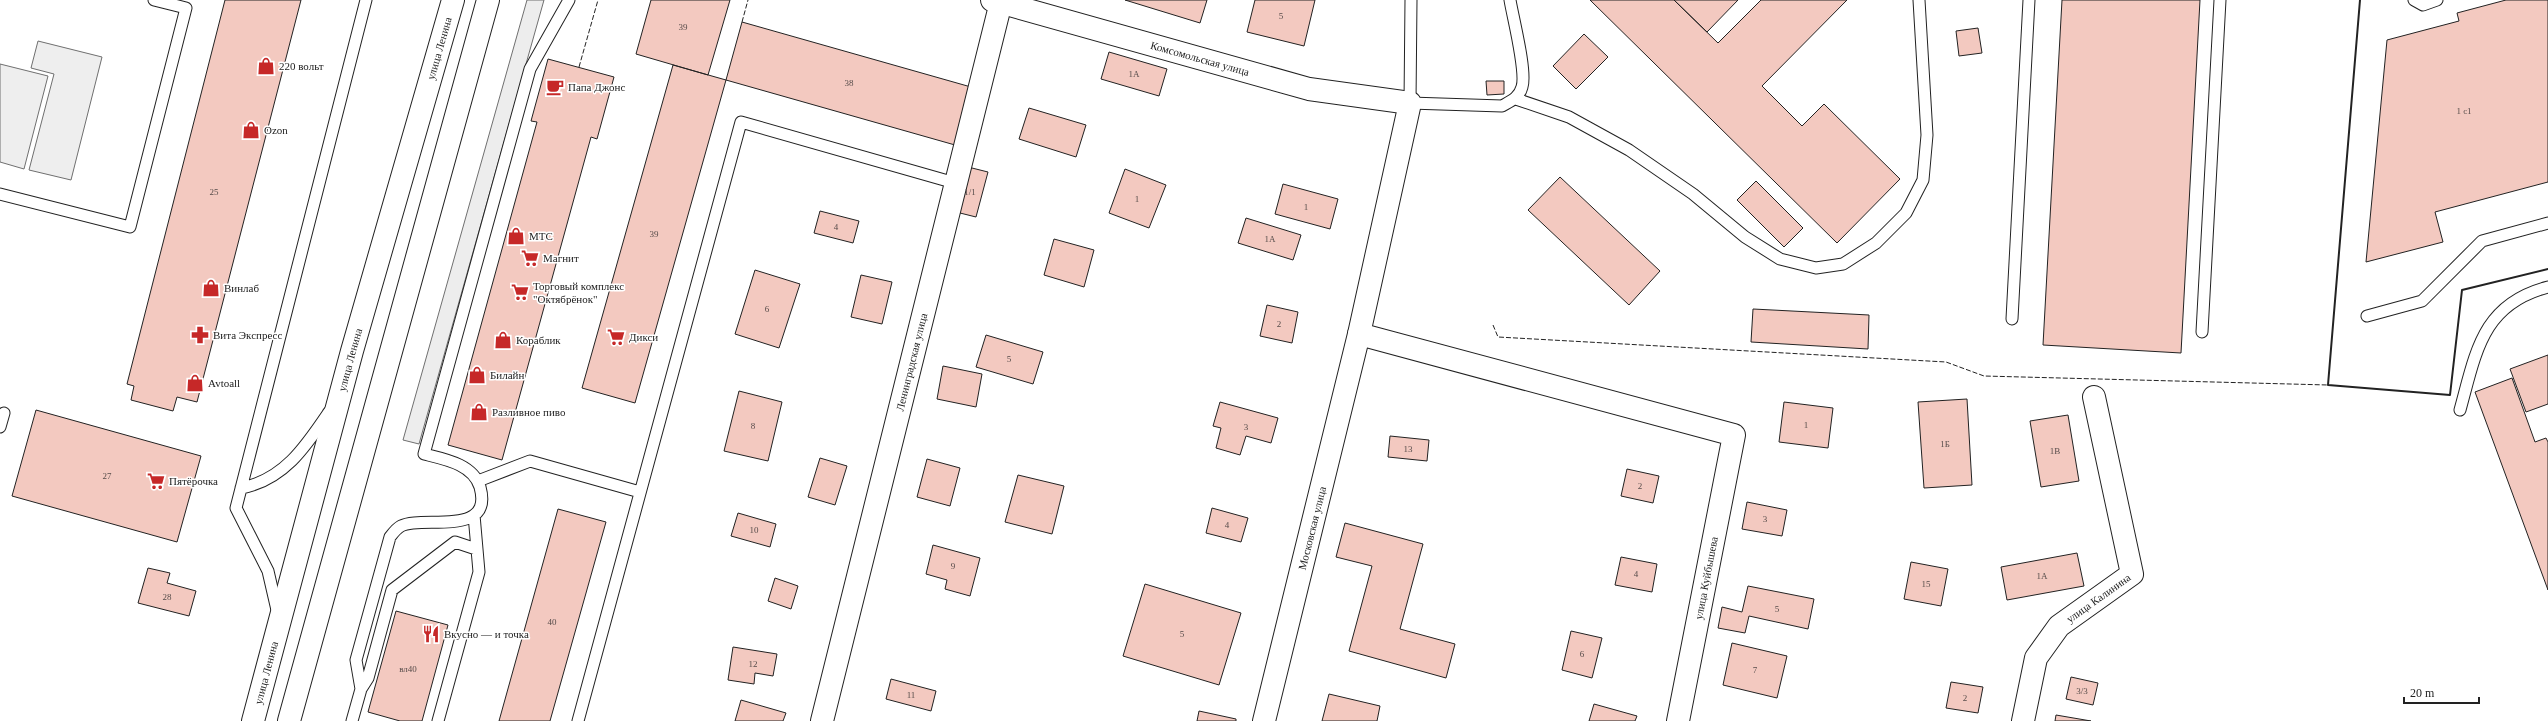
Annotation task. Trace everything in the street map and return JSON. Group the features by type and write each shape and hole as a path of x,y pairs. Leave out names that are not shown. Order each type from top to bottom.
{"street":[{"name":"улица Ленина","path":"253,721 339,399 453,0"},
{"path":"289,721 488,0"},
{"name":"Комсомольская улица","path":"997,1 1309,89 1410,102"},
{"name":"Ленинградская улица","path":"822,721 955,183 997,1"},
{"name":"Московская улица","path":"1264,721 1359,334 1410,102"},
{"name":"улица Куйбышева","path":"1359,334 1734,435 1678,721"},
{"name":"улица Калинина","path":"2023,721 2036,658 2058,626 2132,574 2094,396"}],"lane":[{"path":"0,194 130,227 186,8 154,0"},
{"path":"278,624 275,595 268,572 236,508 366,0"},
{"path":"438,721 479,572 474,515 481,503 478,481 467,470 452,462 424,454 530,69 569,0"},
{"path":"1410,0 1410,102 1502,106 1516,99 1522,87 1522,68 1510,0"},
{"path":"1516,99 1569,117 1629,150 1694,194 1745,237 1780,259 1816,268 1843,264 1876,243 1906,213 1923,180 1927,135 1919,0"},
{"path":"2012,319 2029,0"},
{"path":"2202,332 2220,0"},
{"path":"2414,0 2423,5 2436,0"},
{"path":"578,721 741,122 955,183"},
{"path":"2367,316 2422,301 2482,241 2548,223"},
{"path":"2460,410 2477,348 2496,316 2526,293 2548,287"},
{"path":"241,488 256,485 280,473 304,448 339,399"},
{"path":"0,427 4,413"},
{"path":"478,481 530,461 640,492"},
{"path":"361,689 356,660 390,536 401,526 421,522 454,523 474,515"},
{"path":"352,721 361,689 368,678 392,590 454,542 476,549"}],"shaded area":[{"path":"527,0 544,0 419,444 403,440"},
{"path":"38,41 102,57 71,180 29,170 54,74 31,68"},
{"path":"0,64 48,76 24,169 0,162"}],"building":[{"path":"225,0 301,0 197,402 177,397 173,411 131,400 134,386 127,384"},
{"path":"651,0 730,0 708,75 636,54"},
{"path":"1125,0 1207,0 1200,23"},
{"path":"1255,0 1315,0 1304,46 1247,32"},
{"path":"1590,0 1674,0 1718,43 1761,0 1847,0 1762,86 1802,126 1824,104 1900,179 1837,243"},
{"path":"1674,0 1738,0 1707,32"},
{"path":"2062,0 2200,0 2181,353 2043,345"},
{"path":"2506,0 2548,0 2548,182 2435,212 2443,242 2366,262 2387,40 2459,21 2457,13"},
{"path":"742,22 971,87 955,145 726,80"},
{"path":"1978,28 1982,53 1959,56 1956,31"},
{"path":"1584,34 1608,57 1576,89 1553,66"},
{"path":"1109,52 1167,69 1159,96 1101,79"},
{"name":"Торговый комплекс \"Октябрёнок\"","path":"548,59 614,77 597,139 591,137 502,460 448,445 537,122 531,121"},
{"path":"673,65 726,80 635,403 582,388"},
{"path":"1486,81 1504,81 1504,94 1487,95"},
{"path":"1029,108 1086,125 1076,157 1019,139"},
{"path":"964,166 988,172 976,217 952,211"},
{"path":"1125,169 1166,185 1149,228 1109,213"},
{"path":"1560,177 1660,271 1629,305 1528,210"},
{"path":"1756,181 1803,228 1784,247 1737,200"},
{"path":"1283,184 1338,199 1330,229 1275,214"},
{"path":"820,211 859,221 853,243 814,233"},
{"path":"1246,218 1301,235 1293,260 1238,243"},
{"path":"1054,239 1094,250 1084,287 1044,275"},
{"path":"755,270 800,284 779,348 735,334"},
{"path":"861,275 892,282 882,324 851,317"},
{"path":"1267,305 1298,312 1292,343 1260,336"},
{"path":"1753,309 1869,315 1868,349 1751,342"},
{"path":"986,335 1043,352 1033,384 976,367"},
{"path":"2548,355 2548,404 2526,412 2510,369"},
{"path":"943,366 982,374 976,407 937,399"},
{"path":"2512,378 2535,442 2546,438 2548,442 2548,590 2475,392"},
{"path":"739,391 782,402 768,461 724,451"},
{"path":"1967,399 1972,485 1924,488 1918,402"},
{"path":"1220,402 1278,418 1271,443 1246,436 1240,455 1216,448 1221,428 1213,426"},
{"path":"1784,402 1833,408 1828,448 1779,442"},
{"path":"36,410 201,456 177,542 12,496"},
{"path":"2068,415 2079,481 2041,487 2030,421"},
{"path":"1390,436 1429,440 1427,461 1388,457"},
{"path":"820,458 847,466 835,505 808,497"},
{"path":"927,459 960,468 950,506 917,497"},
{"path":"1627,469 1659,476 1653,503 1621,496"},
{"path":"1018,475 1064,486 1052,534 1005,522"},
{"path":"1747,502 1787,510 1782,536 1742,529"},
{"path":"1212,508 1248,518 1241,542 1206,533"},
{"path":"558,509 606,522 550,721 499,721"},
{"path":"738,513 776,524 770,547 731,536"},
{"path":"1345,523 1423,544 1400,629 1455,644 1446,678 1349,651 1372,566 1336,557"},
{"path":"933,545 980,558 970,596 945,589 947,580 926,574"},
{"path":"2077,553 2084,586 2007,600 2001,567"},
{"path":"1621,557 1657,564 1652,592 1615,585"},
{"path":"1911,562 1948,569 1941,606 1904,599"},
{"path":"148,568 170,573 167,583 196,591 189,616 138,603"},
{"path":"775,578 798,586 791,609 768,601"},
{"path":"1145,584 1241,613 1219,685 1123,656"},
{"path":"1748,586 1814,599 1808,629 1749,616 1745,633 1718,628 1722,607 1742,612"},
{"path":"396,611 448,625 422,721 400,721 368,712"},
{"path":"1571,631 1602,638 1592,678 1562,670"},
{"path":"1732,643 1787,656 1777,698 1723,685"},
{"path":"733,647 777,654 773,676 755,673 754,684 728,680"},
{"path":"2071,677 2098,683 2093,705 2066,699"},
{"path":"891,679 936,691 931,711 886,699"},
{"path":"1951,682 1983,687 1978,713 1946,708"},
{"path":"1329,694 1380,706 1377,721 1322,721"},
{"path":"741,700 786,713 783,721 735,721"},
{"path":"1594,704 1637,716 1635,721 1589,721"},
{"path":"1199,711 1236,719 1236,721 1197,721"},
{"path":"2056,715 2091,721 2055,721"}],"fence":[{"path":"579,67 598,0"},
{"path":"742,22 748,0"},
{"path":"1493,325 1498,337 1946,362 1984,376 2328,385"}],"wall":[{"path":"2360,0 2328,385 2450,395 2462,290 2548,269"}],"place":[{"name":"220 вольт","path":"266,66"},
{"name":"Папа Джонс","path":"555,87"},
{"name":"Ozon","path":"251,130"},
{"name":"МТС","path":"516,236"},
{"name":"Магнит","path":"530,258"},
{"name":"Винлаб","path":"211,288"},
{"name":"Торговый комплекс \"Октябрёнок\"","path":"520,292"},
{"name":"Вита Экспресс","path":"200,335"},
{"name":"Дикси","path":"616,337"},
{"name":"Кораблик","path":"503,340"},
{"name":"Билайн","path":"477,375"},
{"name":"Avtoall","path":"195,383"},
{"name":"Разливное пиво","path":"479,412"},
{"name":"Пятёрочка","path":"156,481"},
{"name":"Вкусно — и точка","path":"431,634"}]}
